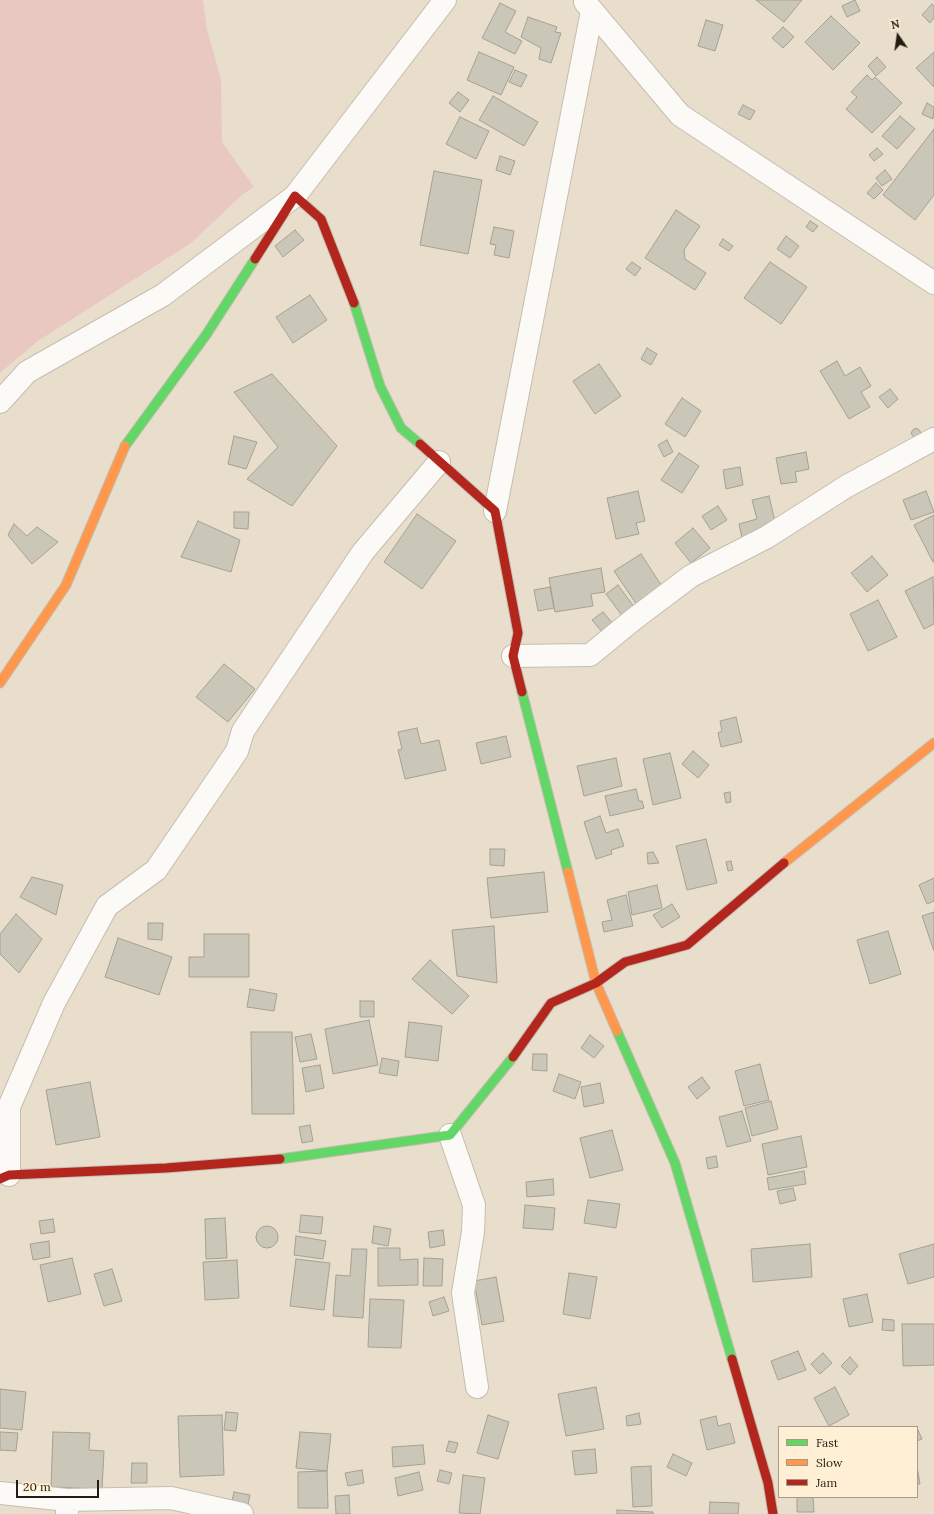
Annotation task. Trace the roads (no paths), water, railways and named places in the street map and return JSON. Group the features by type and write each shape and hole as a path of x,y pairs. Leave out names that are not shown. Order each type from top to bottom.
{"street":[{"path":"0,683 66,585 122,450 206,335 295,196 445,0"},
{"path":"587,5 680,115 934,283"},
{"path":"587,5 495,511 518,633 513,656 596,983 675,1163 768,1483 773,1514"},
{"path":"0,402 27,372 164,295 295,196"},
{"path":"295,196 321,219 360,319 380,386 401,428 495,511"},
{"path":"513,656 590,655 634,619 691,576 767,537 847,486 934,439"},
{"path":"439,462 363,552 243,731 237,751 156,870 107,906 54,1003 9,1107 5,1177 166,1168 294,1158 450,1135 501,1074 551,1003 596,983 625,962 687,945 809,842 934,743"},
{"path":"450,1135 474,1205 473,1232 463,1293 477,1387"},
{"path":"0,1493 67,1507 171,1498 242,1514"}]}
